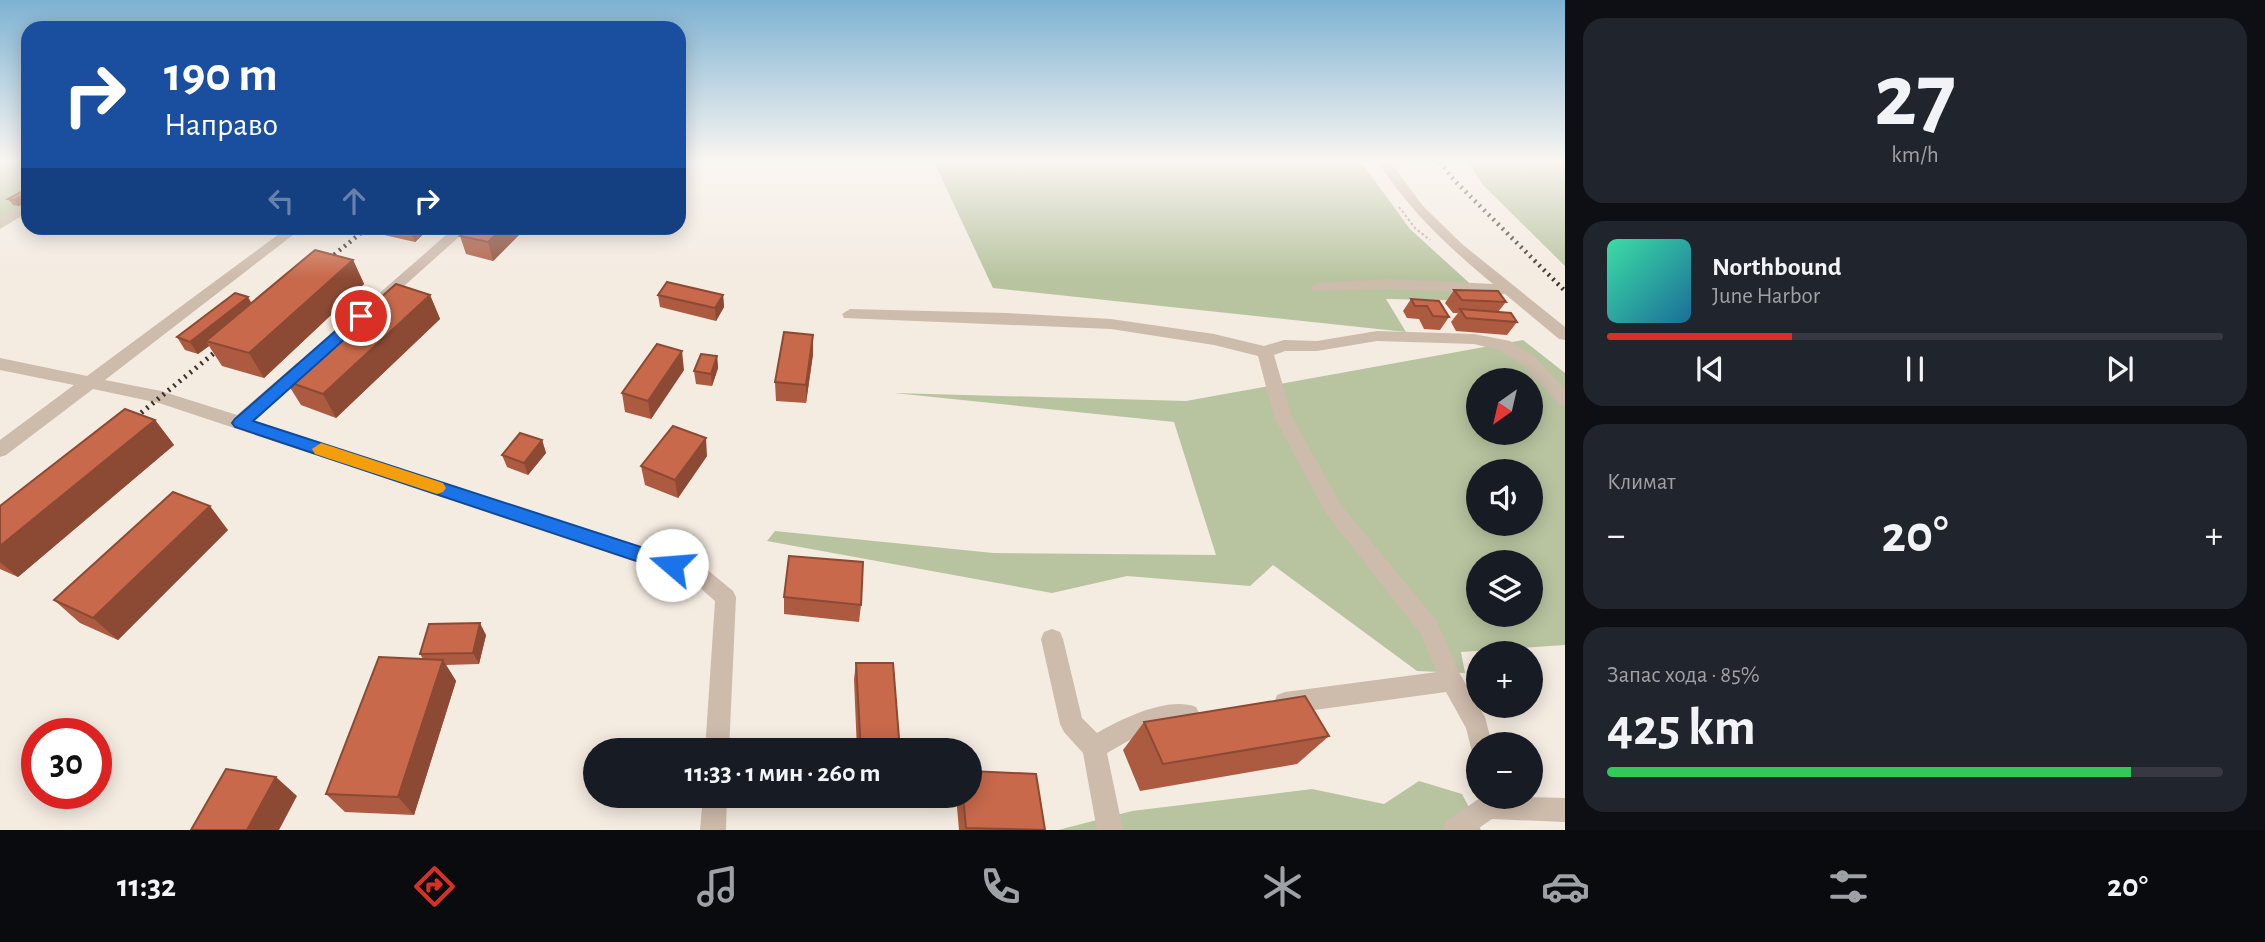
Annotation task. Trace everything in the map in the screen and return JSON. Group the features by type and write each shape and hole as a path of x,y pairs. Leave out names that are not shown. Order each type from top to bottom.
{"street":[{"path":"1412,201 1457,247 1565,335"},
{"path":"0,223 21,210"},
{"path":"0,450 286,235"},
{"path":"371,307 454,235"},
{"path":"1319,288 1388,284 1506,289"},
{"path":"850,314 1124,324 1227,341 1265,352 1284,345 1317,346 1377,336 1474,339 1504,345 1528,360 1565,400"},
{"path":"1265,352 1283,417 1334,510 1428,627 1478,732"},
{"path":"240,423 311,361"},
{"path":"0,364 161,397 697,573 726,597 719,738"},
{"path":"1052,639 1072,723 1094,747 1110,830"},
{"path":"1262,706 1452,681"},
{"path":"1094,747 1139,722 1207,713"},
{"path":"1543,807 1565,810"},
{"path":"713,830 714,808"},
{"path":"1455,830 1479,809"}],"green space":[{"path":"0,201 21,201 21,216 0,229"},
{"path":"952,201 1389,201 1410,229 1489,301 1386,299 1406,332 993,288"},
{"path":"1499,201 1565,201 1565,266"},
{"path":"1523,340 1565,373 1565,645 1543,646 1543,641 1466,641 1466,652 1461,652 1465,673 1417,671 1273,565 1250,586 1127,576 1052,593 767,541 775,531 993,553 1216,555 1174,422 894,393 1186,401"},
{"path":"1419,781 1462,794 1466,809 1470,809 1481,830 1058,830 1132,811 1312,789 1384,804"}],"building":[{"path":"461,235 496,235 488,242"},
{"path":"315,250 353,260 249,353 206,341"},
{"path":"667,282 723,295 715,308 658,295"},
{"path":"396,284 430,295 323,394 286,381"},
{"path":"1454,290 1498,291 1506,302 1462,300"},
{"path":"235,293 248,297 190,342 177,337"},
{"path":"1411,299 1439,301 1449,317 1433,316 1427,306 1415,306"},
{"path":"1460,309 1511,313 1517,322 1466,318"},
{"path":"784,332 813,335 806,385 775,382"},
{"path":"657,344 682,351 648,401 622,393"},
{"path":"701,354 717,356 711,374 694,371"},
{"path":"125,409 155,420 0,546 0,506"},
{"path":"673,426 706,438 675,480 641,466"},
{"path":"520,433 542,440 524,463 502,455"},
{"path":"173,492 210,506 93,618 54,600"},
{"path":"789,556 863,562 861,605 784,597"},
{"path":"480,623 473,653 420,654 429,624"},
{"path":"379,657 443,660 398,797 326,794"},
{"path":"856,663 893,663 899,738 860,738"},
{"path":"1305,696 1329,736 1163,764 1144,722"},
{"path":"226,769 276,777 247,830 191,830"},
{"path":"982,772 1036,774 1045,830 966,828 964,808 982,808"}],"railway":[{"path":"1475,201 1565,291"},
{"path":"319,267 358,235"},
{"path":"125,426 230,340"}],"slow traffic":[{"path":"321,449 437,488"}],"route":[{"path":"361,316 240,423 672,565"}]}
